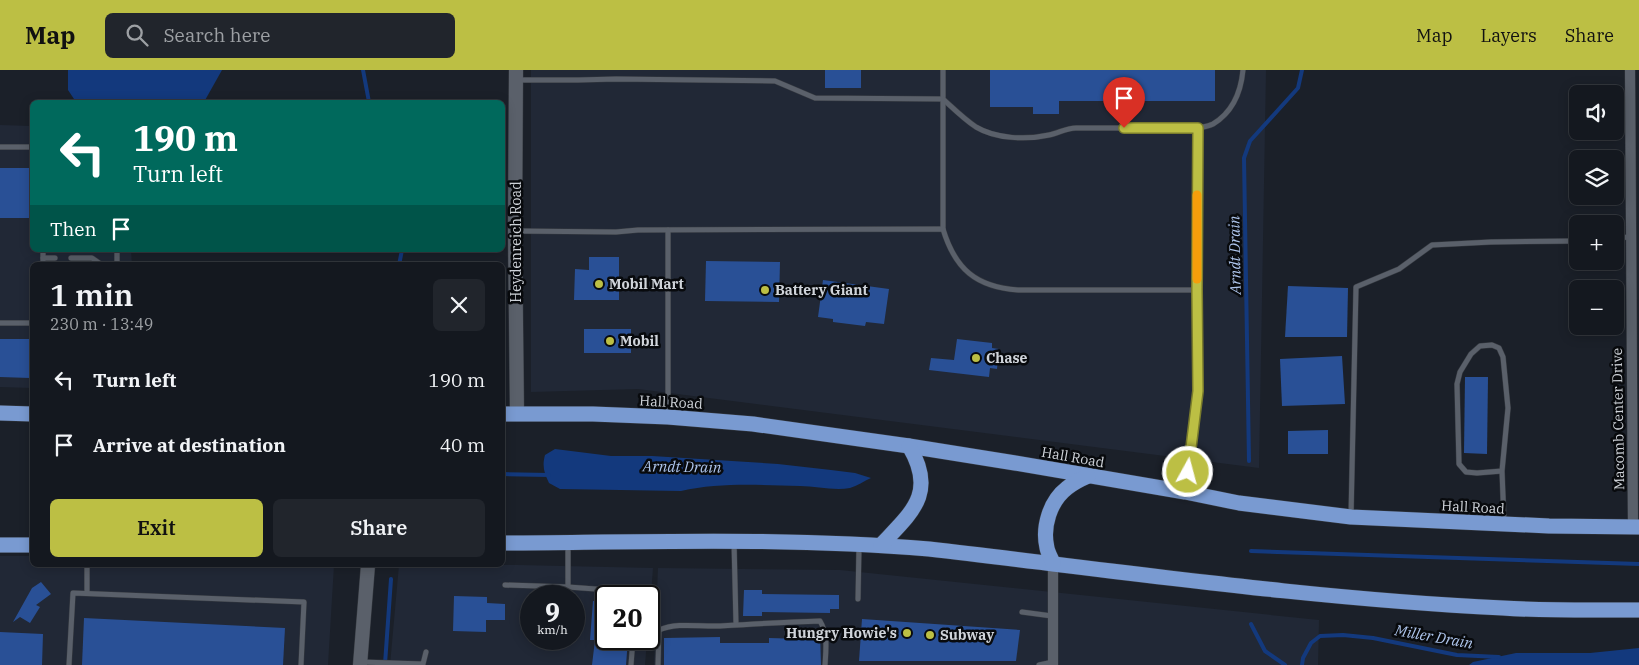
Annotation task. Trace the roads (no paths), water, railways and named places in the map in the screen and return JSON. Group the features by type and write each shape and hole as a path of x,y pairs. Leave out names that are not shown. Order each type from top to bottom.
{"highway":[{"path":"0,413 30,414"},
{"name":"Hall Road","path":"510,414 592,414 754,424 909,446 1185,492 1239,503 1351,517 1504,525 1636,527"},
{"path":"881,545 909,516 916,506 920,494 921,474 918,461 909,446"},
{"path":"1053,563 1047,548 1048,516 1054,503 1068,487 1088,476"},
{"path":"505,543 734,541 881,545 1236,585 1417,603 1505,609 1639,610"},
{"path":"0,545 30,545"}],"street":[{"name":"Macomb Center Drive","path":"1630,70 1630,237 1636,527"},
{"name":"Heydenreich Road","path":"510,414 515,231 516,75"},
{"path":"1053,563 1053,663"},
{"path":"360,664 368,567"}],"lane":[{"path":"943,70 943,229 954,257 963,268 977,280 998,287 1018,290 1197,290"},
{"path":"516,75 571,80 775,81 815,98 943,99 978,128 1008,136 1034,137 1050,135 1064,129 1076,128 1198,128 1213,124 1231,107 1240,91 1243,70"},
{"path":"1185,492 1198,391 1198,128"},
{"path":"0,147 30,147"},
{"path":"515,231 943,229"},
{"path":"668,230 668,418"},
{"path":"1624,237 1630,237"},
{"path":"1351,517 1356,287 1399,269 1432,245 1471,242 1569,241"},
{"path":"42,252 43,262"},
{"path":"43,258 55,258"},
{"path":"71,258 92,258 98,262"},
{"path":"0,323 30,323"},
{"path":"1502,471 1466,472 1459,464 1457,384 1460,372 1480,346 1492,345 1499,348 1503,357 1508,408 1502,471 1504,525"},
{"path":"734,541 736,624"},
{"path":"568,542 568,585"},
{"path":"858,599 859,544"},
{"path":"87,567 87,594"},
{"path":"505,585 520,585"},
{"path":"69,665 73,593 304,602 301,665"},
{"path":"1022,612 1053,616"},
{"path":"658,665 659,630 670,626 720,626 820,621 826,638 825,665"},
{"path":"631,665 632,650"},
{"path":"360,664 423,664 426,652"},
{"path":"1040,665 1053,663"}],"water":[{"path":"68,70 222,70 205,100 78,100 74,99 68,90"},
{"path":"555,449 611,456 652,456 778,464 855,473 871,478 853,487 844,489 806,486 740,485 711,486 681,491 560,489 549,483 544,469 545,455"},
{"path":"1639,648 1639,665 1469,665 1473,662 1516,653 1590,653"}],"waterway":[{"path":"363,70 369,100"},
{"name":"Arndt Drain","path":"1249,461 1244,158 1250,141 1298,88 1302,70"},
{"path":"400,262 402,252"},
{"name":"Arndt Drain","path":"505,474 549,475"},
{"path":"1251,551 1639,564"},
{"path":"385,664 391,579"},
{"name":"Arndt Drain","path":"1251,624 1265,651 1285,665"},
{"name":"Miller Drain","path":"1302,665 1303,658 1311,643 1320,636 1343,635 1373,638 1457,655 1499,657"}],"place":[{"name":"Mobil Mart","path":"599,284"},
{"name":"Battery Giant","path":"765,290"},
{"name":"Mobil","path":"610,341"},
{"name":"Chase","path":"976,358"},
{"name":"Hungry Howie's","path":"907,633"},
{"name":"Subway","path":"930,635"}]}
